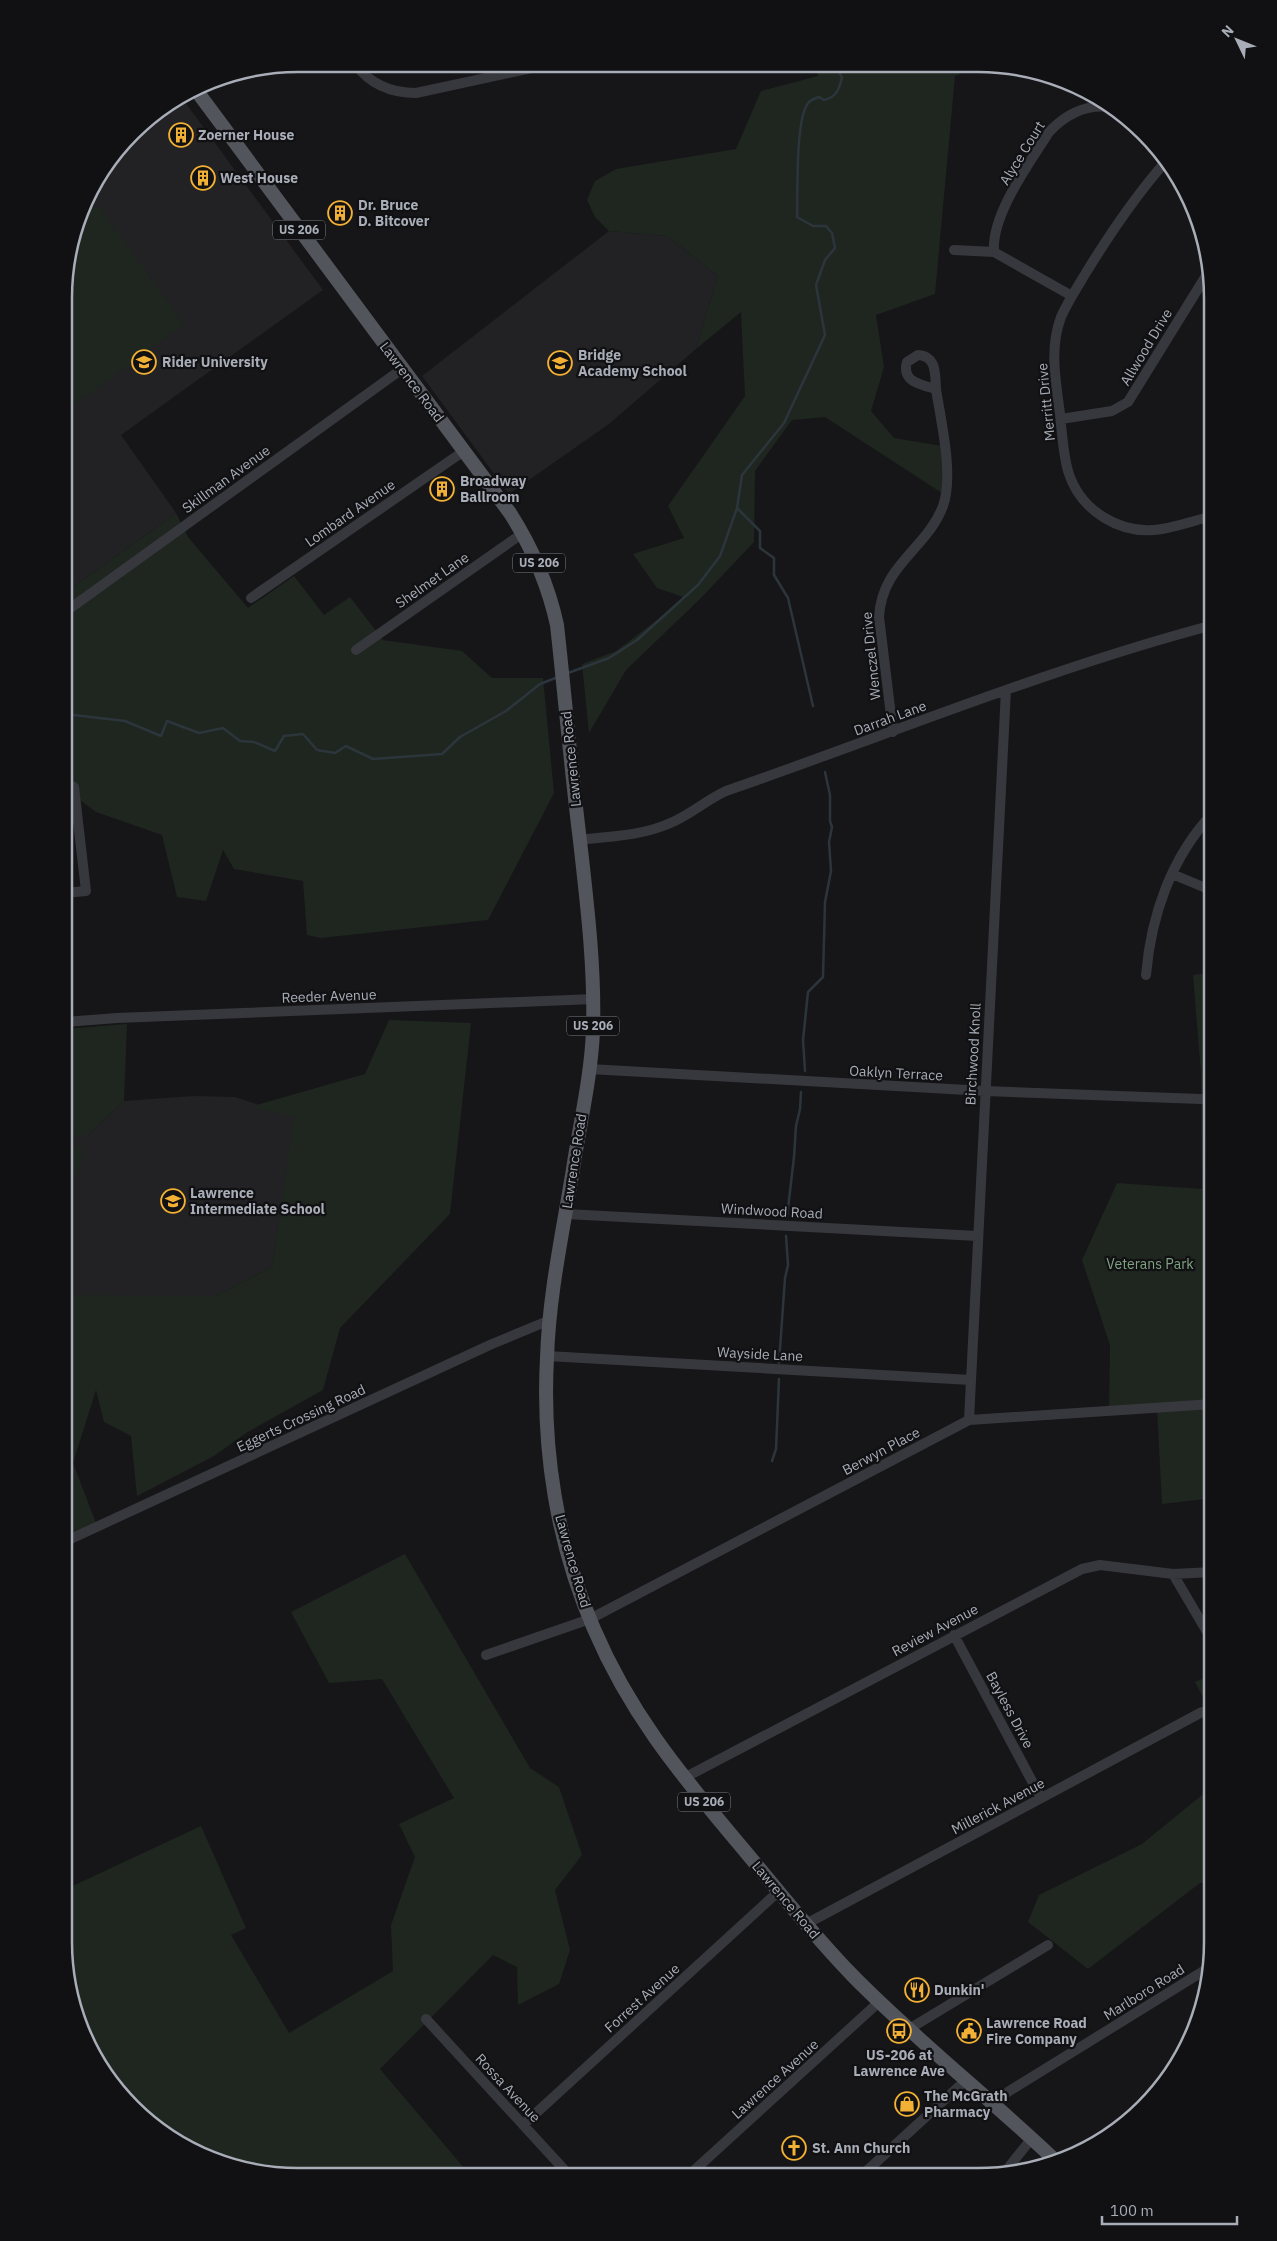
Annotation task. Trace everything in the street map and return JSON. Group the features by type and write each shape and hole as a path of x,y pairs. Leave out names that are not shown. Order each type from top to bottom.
{"main road":[{"name":"Lawrence Road","path":"200,96 523,533 538,562 552,602 562,667 594,999 589,1069 550,1320 546,1407 553,1486 569,1559 590,1619 622,1688 644,1724 684,1778 806,1924 852,1975 880,2002 965,2081 1051,2156"}],"street":[{"path":"362,72 379,85 391,90 416,93 514,72"},
{"name":"Alyce Court","path":"994,252 994,235 1002,212 1048,132 1056,124 1074,113 1096,106"},
{"name":"Merritt Drive","path":"1162,167 1126,210 1072,296 1061,318 1054,350 1065,458 1072,482 1087,505 1109,521 1122,527 1148,530 1162,529 1204,518"},
{"path":"954,250 994,252 1072,296"},
{"name":"Allwood Drive","path":"1061,419 1112,411 1128,402 1204,280"},
{"name":"Skillman Avenue","path":"72,607 402,369"},
{"name":"Wenczel Drive","path":"893,732 879,617 880,606 888,582 936,519 946,496 947,472 936,389"},
{"name":"Lombard Avenue","path":"251,598 464,451"},
{"name":"Shelmet Lane","path":"356,650 523,533"},
{"name":"Darrah Lane","path":"580,840 653,830 671,823 701,803 726,791 1116,652 1204,628"},
{"name":"Birchwood Knoll","path":"969,1420 984,1092 1006,690"},
{"path":"72,786 74,787 86,891 72,893"},
{"path":"1146,975 1156,915 1172,874 1192,840 1204,825"},
{"path":"1172,874 1204,887"},
{"name":"Reeder Avenue","path":"72,1021 117,1018 594,999"},
{"name":"Oaklyn Terrace","path":"589,1069 984,1092 1201,1099"},
{"name":"Windwood Road","path":"566,1214 977,1236"},
{"name":"Eggerts Crossing Road","path":"72,1538 483,1348 550,1320"},
{"name":"Wayside Lane","path":"547,1356 971,1380"},
{"name":"Berwyn Place","path":"486,1655 590,1619 969,1420 1204,1405"},
{"name":"Review Avenue","path":"684,1778 954,1635 1091,1566 1100,1565 1173,1574 1204,1572"},
{"path":"1173,1574 1204,1627"},
{"name":"Bayless Drive","path":"954,1635 1042,1798"},
{"name":"Millerick Avenue","path":"806,1924 1202,1712"},
{"name":"Forrest Avenue","path":"523,2125 779,1891"},
{"path":"909,2029 1048,1945"},
{"name":"Marlboro Road","path":"990,2103 1203,1971"},
{"name":"Lawrence Avenue","path":"697,2168 880,2002"},
{"name":"Rossa Avenue","path":"426,2019 563,2168"},
{"path":"870,2168 965,2081"},
{"path":"1009,2167 1032,2138"}],"shaded area":[{"name":"Rider University","path":"186,103 323,290 121,435 176,513 72,588 72,299 74,269 80,240 96,199 119,161 161,119"},
{"name":"Bridge Academy School","path":"609,231 667,236 718,276 696,349 609,424 509,494 422,376"},
{"name":"Lawrence Intermediate School","path":"193,1096 235,1097 295,1117 272,1267 216,1296 72,1298 72,1134 88,1135 124,1101"}],"green space":[{"path":"817,72 964,72 955,76 935,294 876,315 884,367 871,411 894,438 942,446 948,497 825,417 792,420 755,471 754,542 701,598 626,670 589,733 582,664 616,651 686,598 657,588 633,554 684,538 668,506 745,396 741,312 696,349 718,276 667,236 609,231 595,217 587,200 595,181 616,169 736,149 761,91 818,76"},
{"path":"98,205 184,324 72,406 72,299 74,269 80,240 91,210"},
{"path":"176,513 188,537 248,608 294,576 324,615 350,597 383,640 462,651 492,678 543,678 554,793 488,920 321,938 307,935 303,881 234,869 223,850 206,901 177,897 162,835 96,812 72,794 72,588"},
{"name":"Veterans Park","path":"1204,973 1204,1499 1162,1504 1157,1408 1109,1411 1110,1345 1082,1260 1117,1183 1202,1189 1201,1073 1193,975"},
{"path":"389,1020 471,1023 450,1214 340,1328 323,1390 246,1433 214,1456 137,1496 131,1436 104,1422 96,1390 73,1463 99,1531 72,1543 72,1295 216,1296 272,1267 294,1117 250,1107 365,1074"},
{"path":"127,1024 124,1101 88,1135 72,1135 72,1028"},
{"path":"72,1145 83,1147 78,1177 72,1176"},
{"path":"405,1554 530,1768 559,1787 582,1855 555,1890 570,1950 559,1984 518,2005 517,1967 493,1955 380,2069 464,2168 269,2167 240,2161 212,2151 186,2138 161,2122 119,2080 96,2042 80,2001 74,1972 72,1886 201,1826 246,1928 231,1935 289,2033 393,1971 391,1925 415,1857 399,1824 454,1798 382,1679 329,1683 291,1612"},
{"path":"1204,1678 1204,1699 1195,1682"},
{"path":"1204,1793 1204,1883 1200,1883 1088,1969 1028,1922 1039,1895 1142,1844"}],"waterway":[{"path":"568,673 609,658 637,640 698,585 720,556 737,508 742,475 784,423 825,335 816,285 825,260 835,248 832,233 826,226 813,226 797,217 798,156 801,123 805,110 812,100 819,97 824,100 828,99 837,92 842,78 839,72"},
{"path":"737,508 760,531 760,548 774,558 774,575 788,598 813,706"},
{"path":"72,715 125,721 161,736 167,721 199,733 223,728 240,741 254,742 275,751 284,736 303,734 317,750 335,753 346,746 373,759 442,754 460,737 506,711 540,684 558,677"},
{"path":"805,1071 803,1040 808,992 823,977 825,902 831,871 829,842 832,827 830,821 830,795 825,772"},
{"path":"787,1217 801,1092"},
{"path":"779,1363 785,1278 788,1265 786,1236"},
{"path":"772,1461 776,1449 779,1379"}],"place":[{"name":"Zoerner House","path":"181,135"},
{"name":"West House","path":"203,178"},
{"name":"Dr. Bruce D. Bitcover","path":"340,213"},
{"name":"Rider University","path":"144,362"},
{"name":"Bridge Academy School","path":"560,363"},
{"name":"Broadway Ballroom","path":"442,489"},
{"name":"Lawrence Intermediate School","path":"173,1201"},
{"name":"Dunkin'","path":"917,1990"},
{"name":"US-206 at Lawrence Ave","path":"899,2031"},
{"name":"Lawrence Road Fire Company","path":"969,2031"},
{"name":"The McGrath Pharmacy","path":"907,2104"},
{"name":"St. Ann Church","path":"794,2148"}]}
